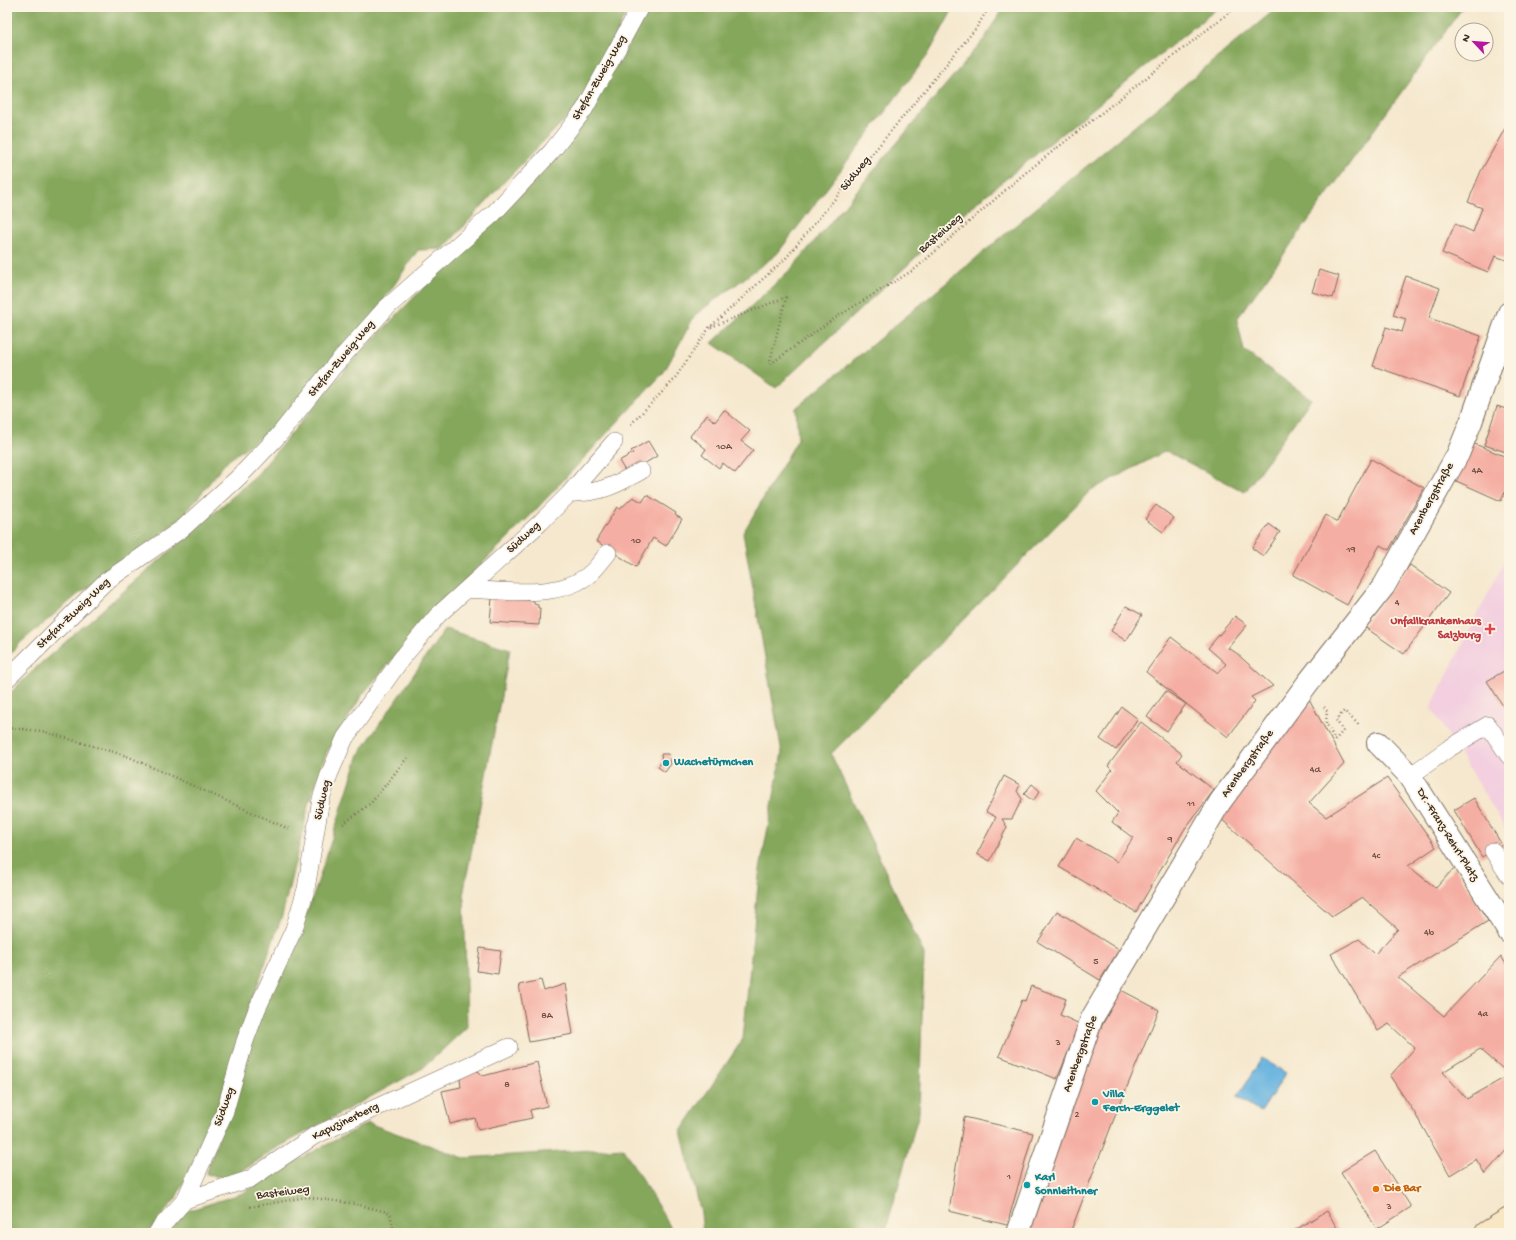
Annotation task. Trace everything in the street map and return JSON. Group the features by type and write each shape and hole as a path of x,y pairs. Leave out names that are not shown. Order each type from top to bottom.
{"main road":[{"path":"1486,1233 1509,1220"}],"street":[{"name":"Arenbergstraße","path":"1018,1233 1092,1018 1220,802 1307,684 1384,586 1458,454 1471,422 1509,313"},
{"name":"Dr.-Franz-Rehrl-Platz","path":"1378,743 1410,776 1509,932"}],"lane":[{"name":"Stefan-Zweig-Weg","path":"7,679 105,582 183,528 239,476 278,436 334,366 385,309 494,213 552,151 584,110 640,7"},
{"name":"Südweg","path":"157,1233 185,1200 225,1111 257,1009 294,929 306,889 321,799 329,775 345,738 402,658 438,615 541,522 569,494 614,442"},
{"path":"569,494 594,492 612,486 640,471"},
{"path":"468,589 531,592 563,587 584,578 592,572 608,553"},
{"path":"1410,776 1448,749 1488,725 1509,756"},
{"path":"1492,851 1509,876"},
{"name":"Kapuzinerberg","path":"185,1200 250,1179 314,1136 509,1047"}],"path":[{"name":"Südweg","path":"614,442 673,381 709,328 786,258 977,27 989,7"},
{"name":"Basteiweg","path":"709,328 786,297 769,365 835,318 915,269 1024,174 1236,7"},
{"path":"1327,711 1326,723 1335,740 1343,731 1336,720 1344,711"},
{"path":"7,728 42,730 127,756 315,841 346,822 371,803 407,758"},
{"name":"Basteiweg","path":"245,1208 307,1196 356,1204 390,1213 394,1233"}],"shaded area":[{"name":"Unfallkrankenhaus Salzburg","path":"1509,552 1509,834 1431,707"}],"green space":[{"path":"7,7 628,7 611,47 579,105 504,182 443,249 418,250 375,313 274,427 226,462 181,519 81,592 21,642 7,658"},
{"path":"649,7 954,7 928,55 777,254 695,315 664,372 530,516 435,610 362,695 327,752 310,801 282,916 249,1009 215,1116 176,1198 148,1233 7,1233 7,696 40,664 254,478 353,360 433,278 549,167 621,58"},
{"path":"1003,7 1219,7 961,215 776,388 712,343 792,268 985,38"},
{"path":"1278,7 1463,7 1237,319 1244,351 1311,399 1245,492 1166,451 1091,490 831,754 924,954 919,1113 885,1233 703,1233 701,1213 681,1131 743,1039 759,875 782,753 743,533 798,439 796,408"},
{"path":"445,629 510,649 464,890 467,1027 423,1068 275,1149 230,1179 206,1174 259,1019 296,940 315,891 359,754"},
{"path":"368,1123 464,1158 623,1148 674,1233 162,1233 184,1212 243,1193 290,1164"}],"water":[{"path":"1262,1058 1286,1073 1261,1112 1237,1097"}],"building":[{"path":"1507,125 1509,126 1509,261 1495,256 1488,272 1442,253 1455,224 1473,232 1482,208 1468,202 1481,171"},
{"path":"1319,270 1339,276 1333,298 1312,292"},
{"path":"1406,276 1440,288 1429,318 1481,336 1460,396 1373,366 1386,327 1402,332 1406,319 1393,315"},
{"path":"1497,406 1509,410 1509,453 1484,445"},
{"path":"724,410 750,431 741,441 753,450 735,473 723,463 719,468 702,455 706,449 690,436 707,415 715,422"},
{"path":"648,441 657,456 627,474 619,461 633,453 631,451"},
{"path":"1470,442 1509,458 1509,484 1501,501 1454,480"},
{"path":"1371,459 1424,488 1389,550 1380,545 1347,605 1293,575 1326,515 1337,522"},
{"path":"647,495 676,513 675,515 682,519 666,546 653,538 636,567 596,541 617,507 620,509 633,497 642,502"},
{"path":"1156,505 1174,518 1163,532 1145,519"},
{"path":"1269,524 1280,532 1263,556 1252,548"},
{"path":"1410,565 1449,593 1404,654 1363,626"},
{"path":"492,598 534,601 534,604 538,605 538,608 540,608 539,625 490,622"},
{"path":"1126,606 1142,615 1126,641 1111,631"},
{"path":"1235,616 1247,625 1228,648 1235,652 1273,686 1251,697 1255,701 1228,737 1146,672 1171,637 1218,673 1226,664 1208,648"},
{"path":"1509,668 1509,715 1487,681"},
{"path":"1166,691 1186,704 1167,731 1147,717"},
{"path":"1308,697 1344,764 1309,803 1326,817 1387,778 1436,847 1408,866 1436,888 1455,867 1488,921 1398,977 1444,1016 1501,956 1509,969 1509,1074 1480,1049 1443,1072 1467,1099 1509,1075 1509,1147 1485,1174 1476,1159 1450,1175 1414,1112 1390,1076 1415,1048 1389,1024 1378,1031 1331,954 1359,939 1375,954 1398,929 1362,897 1332,916 1219,817"},
{"path":"1122,707 1138,719 1116,750 1100,739"},
{"path":"1141,722 1182,754 1177,761 1214,790 1184,830 1136,912 1059,867 1076,838 1117,862 1133,838 1112,822 1118,813 1096,791 1112,770 1108,766"},
{"name":"Wachetürmchen","path":"661,754 669,754 671,764 665,772 658,767 662,761"},
{"path":"1004,776 1020,785 1017,791 1022,799 1012,819 1002,819 1007,827 990,861 977,854 996,817 986,812"},
{"path":"1032,784 1040,791 1033,801 1024,794"},
{"path":"1474,798 1502,845 1482,857 1454,810"},
{"path":"1057,911 1119,950 1100,980 1038,942"},
{"path":"480,948 501,951 498,974 477,971"},
{"path":"541,980 544,991 565,984 573,1034 529,1042 519,985"},
{"path":"1031,986 1066,999 1060,1015 1080,1024 1057,1079 999,1056 1022,1000 1025,1001"},
{"name":"Villa Ferch-Erggelet","path":"1121,990 1159,1010 1117,1111 1070,1233 1024,1233 1092,1044"},
{"path":"537,1062 547,1106 530,1110 532,1118 478,1130 475,1118 450,1124 442,1091 461,1087 460,1080 464,1074 471,1071 478,1071 483,1076"},
{"path":"964,1117 1033,1133 1007,1225 949,1211"},
{"name":"Die Bar","path":"1375,1151 1411,1207 1377,1229 1341,1172"},
{"path":"1327,1211 1340,1233 1290,1233"}],"place":[{"name":"Unfallkrankenhaus Salzburg","path":"1490,629"},
{"name":"Wachetürmchen","path":"666,763"},
{"name":"Villa Ferch-Erggelet","path":"1095,1102"},
{"name":"Karl Sonnleithner","path":"1027,1185"},
{"name":"Die Bar","path":"1376,1189"}]}
